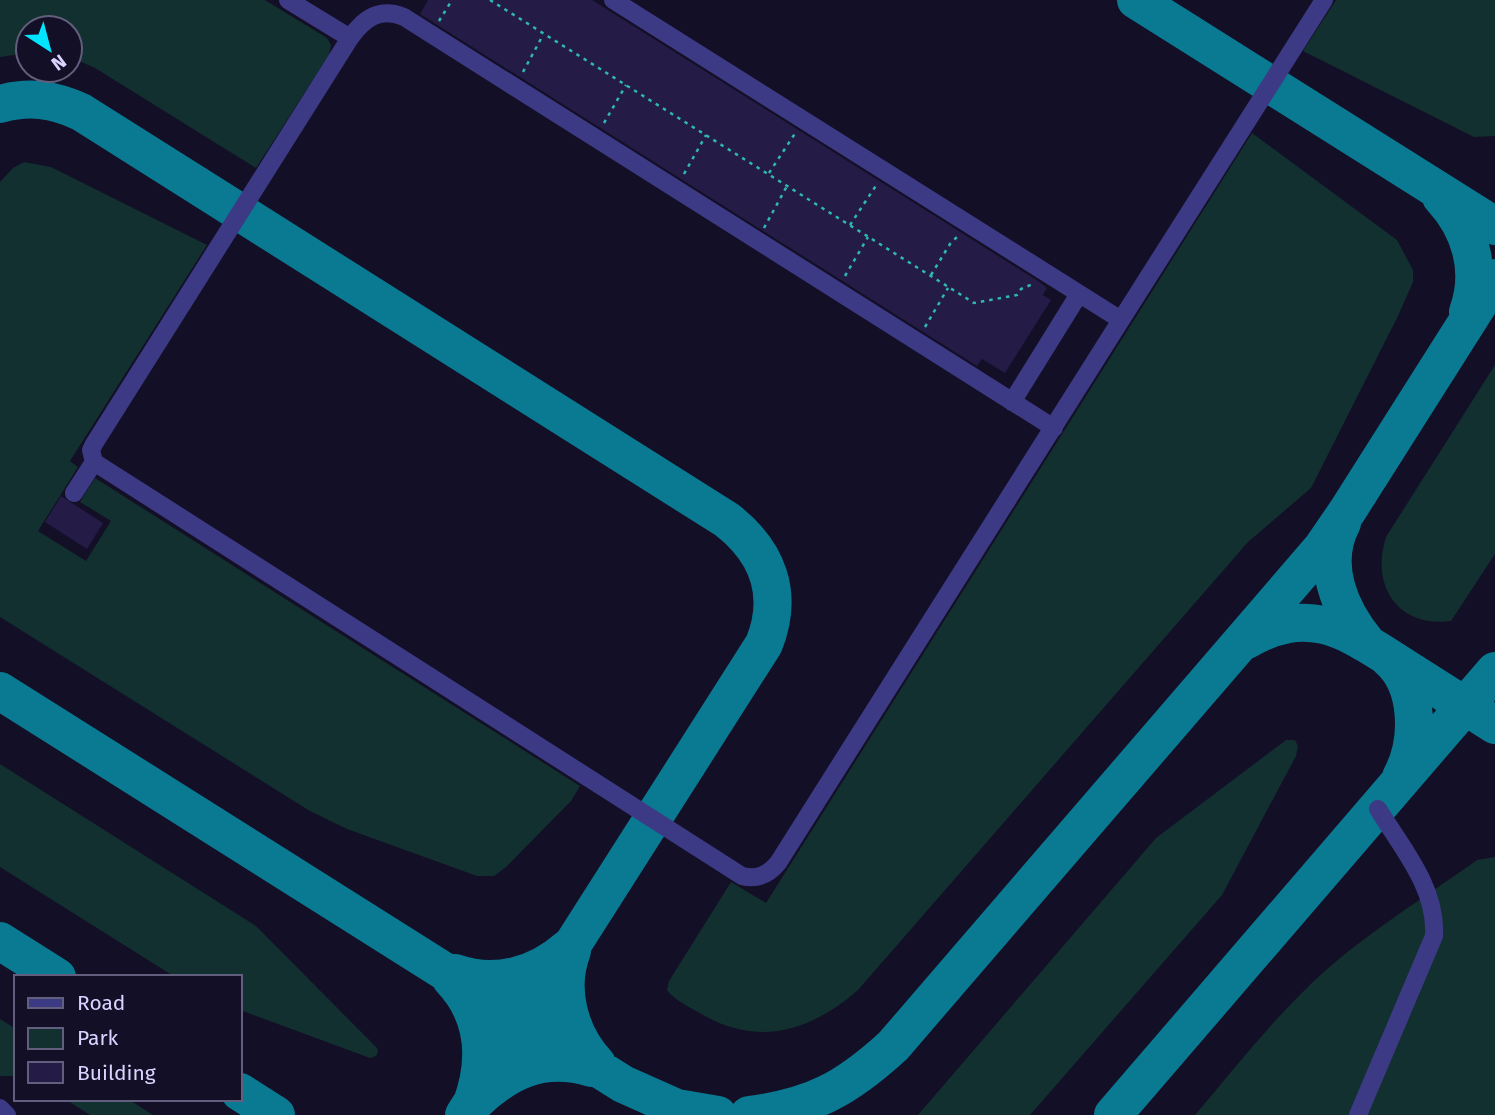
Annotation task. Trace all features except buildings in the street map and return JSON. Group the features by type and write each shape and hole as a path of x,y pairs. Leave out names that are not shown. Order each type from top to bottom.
{"lane":[{"path":"288,0 350,38"},
{"path":"613,0 1121,320"},
{"path":"1054,428 394,13 374,15 365,20 350,38 91,450 94,463 742,876 751,878 771,872 1054,428 1324,0"},
{"path":"1012,402 1079,294"},
{"path":"74,493 94,463"},
{"path":"1358,1115 1434,936 1435,921 1425,886 1378,809"},
{"path":"0,1108 7,1115"}],"path":[{"path":"433,30 452,0"},
{"path":"490,0 974,303 1017,295 1021,289 1038,281"},
{"path":"520,78 544,34"},
{"path":"600,129 626,85"},
{"path":"768,174 799,130"},
{"path":"681,180 706,135"},
{"path":"849,225 879,181"},
{"path":"762,231 787,186"},
{"path":"930,276 950,244 961,233"},
{"path":"842,282 868,237"},
{"path":"922,333 948,287"}],"green space":[{"path":"0,0 265,0 327,38 331,45 329,55 256,168 84,63 84,14 14,14 14,55 0,57"},
{"path":"1336,0 1495,0 1495,136 1474,137 1303,51"},
{"path":"1252,133 1397,240 1413,270 1413,282 1398,316 1311,488 1248,542 858,990 822,1016 784,1030 765,1032 724,1025 679,1001 667,990 669,981 731,882 766,903"},
{"path":"24,162 51,167 207,245 70,461 78,467 38,531 86,561 111,521 80,502 95,478 580,786 571,801 494,876 477,876 347,829 310,811 0,617 0,182 13,168"},
{"path":"1495,365 1495,554 1451,621 1417,618 1403,611 1386,587 1382,572 1382,555 1386,537"},
{"path":"1286,740 1295,740 1298,746 1296,756 1222,895 1030,1115 918,1115 1156,838"},
{"path":"0,764 256,926 378,1052 370,1058 242,1011 242,975 172,975 0,867"},
{"path":"1495,857 1495,1115 1195,1115 1252,1047 1331,965 1477,860"},
{"path":"0,1019 14,1028 14,1076 0,1076"},
{"path":"68,1101 131,1101 153,1115 90,1115"}],"taxiway":[{"path":"1136,0 1495,226"},
{"path":"0,104 41,100 81,112 727,520 741,532 762,560 772,591 770,626 764,644 464,1115"},
{"path":"1441,197 1460,222 1471,250 1474,281 1468,312"},
{"path":"749,1115 792,1107 827,1094 860,1074 893,1046 1322,548 1495,278"},
{"path":"1342,523 1333,555 1336,586 1341,602 1367,643"},
{"path":"1245,641 1268,629 1290,624 1328,626 1365,643 1495,725"},
{"path":"1388,658 1399,669 1406,683 1414,714 1411,747 1401,777"},
{"path":"1113,1115 1495,671"},
{"path":"0,691 623,1084 677,1108 718,1115"},
{"path":"0,941 54,975"},
{"path":"455,973 485,979 514,976 542,966 568,948"},
{"path":"572,951 566,981 569,1011 580,1040 597,1064"},
{"path":"451,979 471,1008 480,1039 480,1072 471,1106 498,1083 526,1068 557,1063 592,1068"},
{"path":"242,1093 276,1115"}]}
